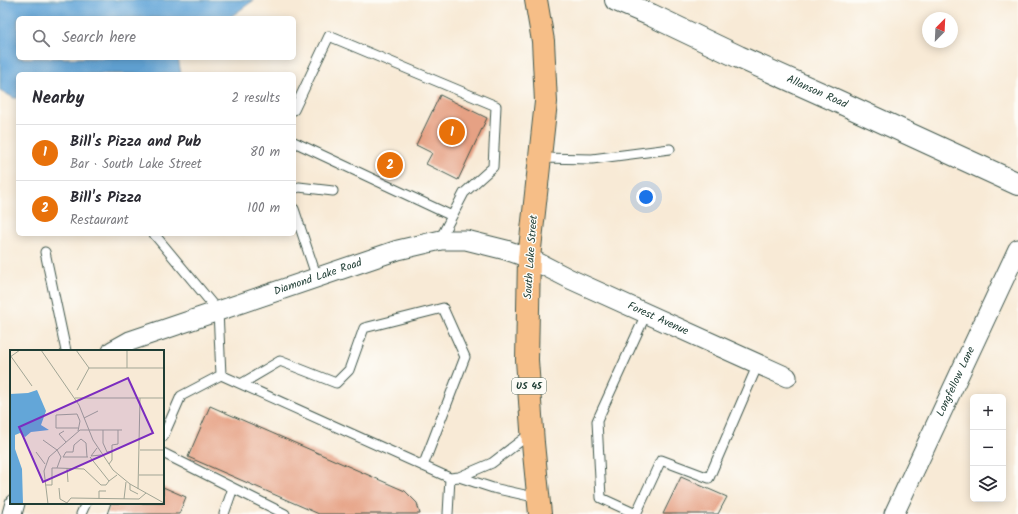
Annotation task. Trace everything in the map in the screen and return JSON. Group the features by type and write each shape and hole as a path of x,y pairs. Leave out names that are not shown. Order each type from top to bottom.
{"main road":[{"name":"South Lake Street","path":"536,0 543,42 546,102 529,258 527,360 539,506"}],"street":[{"name":"Allanson Road","path":"616,0 1018,184"},
{"name":"Diamond Lake Road","path":"114,350 130,341 398,250 439,240 466,240 506,250 529,258"},
{"name":"Longfellow Lane","path":"894,514 1018,249"},
{"name":"Forest Avenue","path":"529,258 570,279 787,377"},
{"path":"12,514 15,504"}],"lane":[{"path":"296,106 329,36 496,106 493,167 464,193 439,240"},
{"path":"296,143 452,216"},
{"path":"540,158 592,159 670,150"},
{"path":"296,188 299,187 333,191"},
{"path":"296,215 317,278"},
{"path":"156,236 218,311 221,376"},
{"path":"44,252 66,350"},
{"path":"241,384 280,361 336,383 349,370 364,328 443,308 465,357 423,466"},
{"path":"646,314 597,421 601,498 636,514 661,460 709,478 758,364"},
{"path":"164,435 181,396 221,376 423,466 455,478 493,488 539,506"},
{"path":"455,478 492,463 532,432"},
{"path":"164,454 285,514"},
{"path":"448,514 455,478"},
{"path":"224,514 233,488"},
{"path":"81,514 86,504"}],"water":[{"path":"0,0 254,0 232,16 16,16 16,60 178,60 181,72 16,72 16,98 0,90"}],"building":[{"path":"440,95 487,118 458,180 426,164 432,153 416,145"},
{"path":"210,406 405,491 417,503 420,514 319,514 188,457"},
{"path":"681,477 727,497 718,514 663,514"},
{"path":"164,487 186,497 179,514 107,514 111,504 164,504"}],"place":[{"name":"Bill's Pizza and Pub","path":"452,132"},
{"name":"Bill's Pizza","path":"390,165"}]}
